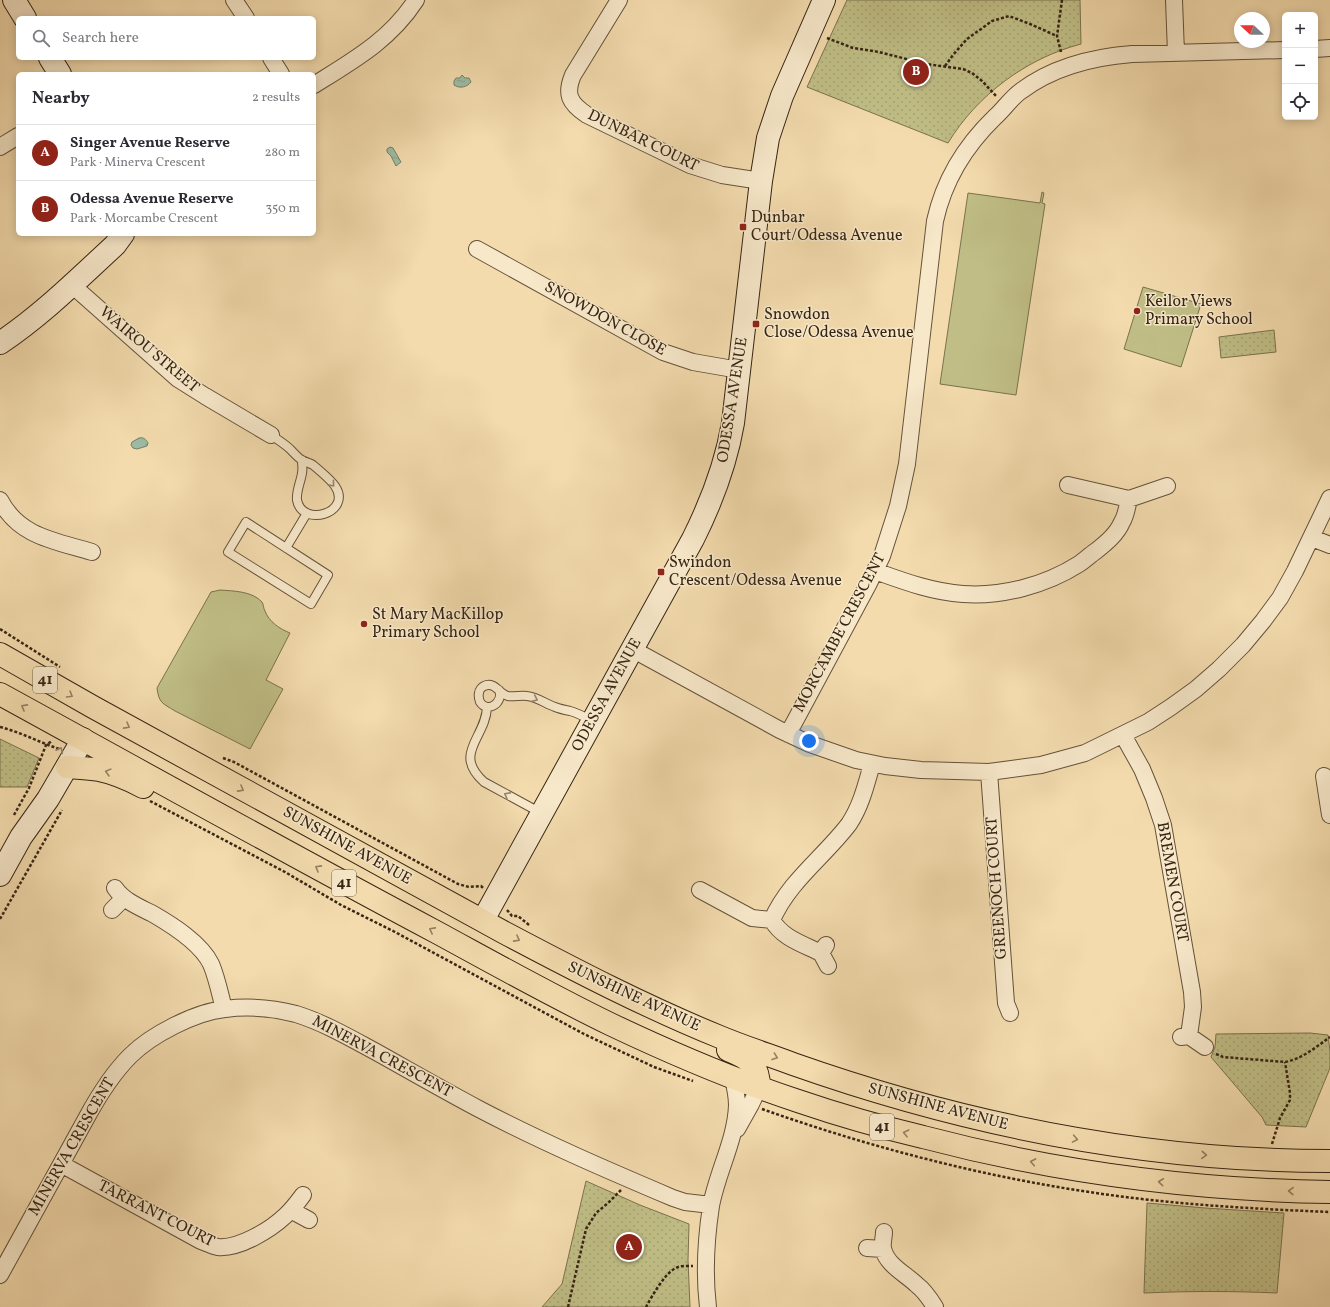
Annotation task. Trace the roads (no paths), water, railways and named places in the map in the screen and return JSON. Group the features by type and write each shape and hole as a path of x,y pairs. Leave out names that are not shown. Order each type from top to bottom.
{"main road":[{"name":"SUNSHINE AVENUE","path":"0,654 91,706 564,964 640,1001 720,1037 838,1080 922,1105 995,1123 1086,1141 1183,1153 1273,1160 1330,1161"},
{"name":"SUNSHINE AVENUE","path":"0,694 63,745 222,816 518,977 613,1025 734,1078 799,1102 888,1129 985,1153 1132,1179 1218,1188 1330,1192"},
{"path":"91,706 63,745 98,770 112,773 162,796 222,816"},
{"path":"466,949 483,920"},
{"path":"640,1001 688,1032 751,1062 757,1073 759,1087"}],"street":[{"path":"14,0 24,16"},
{"path":"234,0 245,16"},
{"path":"316,84 379,42 401,21 416,0"},
{"name":"DUNBAR COURT","path":"619,0 568,85 572,102 578,109 587,115 690,164 722,175 761,181"},
{"name":"ODESSA AVENUE","path":"483,920 695,533 714,493 730,442 740,370 761,181 768,138 782,96 824,0"},
{"path":"1174,0 1176,53"},
{"path":"1318,49 1330,48"},
{"name":"MORCAMBE CRESCENT","path":"788,734 875,571 894,522 904,479 933,231 937,211 947,183 960,158 973,140 1017,94 1031,84 1058,70 1076,64 1120,55 1282,50"},
{"path":"51,60 59,72"},
{"path":"272,60 280,72"},
{"path":"0,147 16,137"},
{"path":"0,343 35,318 115,245 122,236"},
{"name":"SNOWDON CLOSE","path":"477,249 663,352 693,362 740,370"},
{"name":"WAIROU STREET","path":"72,285 178,378 205,396 271,435"},
{"path":"1068,485 1129,499 1168,486"},
{"path":"632,649 788,734 824,749 872,764 921,770 989,772 1041,765 1085,753 1148,722 1196,689 1219,669 1244,645 1280,598 1312,538 1330,498"},
{"path":"875,571 914,585 963,594 984,594 1008,591 1034,584 1056,576 1079,564 1100,548 1116,533 1123,522 1129,499"},
{"path":"0,500 4,508 16,522 30,532 44,538 92,552"},
{"path":"1312,538 1330,545"},
{"name":"BREMEN COURT","path":"1123,735 1142,769 1163,825 1192,992 1192,1015 1185,1036 1205,1047"},
{"path":"0,875 16,829 48,799 63,745"},
{"path":"772,920 776,910 792,886 848,824 861,800 872,764"},
{"name":"GREENOCH COURT","path":"989,772 1004,1008"},
{"path":"1324,776 1330,815"},
{"path":"700,890 752,918 772,920 780,931 788,937 825,954"},
{"path":"112,910 119,893 194,942 210,962 217,981 224,1009"},
{"name":"MINERVA CRESCENT","path":"0,1275 101,1092 114,1074 130,1056 145,1043 185,1020 224,1009 262,1008 284,1012 312,1020 345,1035 548,1144 673,1198 685,1202 711,1206"},
{"path":"708,1307 706,1264 711,1206 717,1182 731,1141 737,1107 734,1078"},
{"path":"731,1141 752,1104 759,1087"},
{"name":"TARRANT COURT","path":"61,1164 201,1241 216,1247 234,1246 243,1243 277,1223 292,1209 303,1195"},
{"path":"292,1209 309,1220"},
{"path":"884,1232 875,1248 894,1266 917,1284 928,1295 935,1307"}],"lane":[{"path":"271,435 302,460 312,464 335,486 339,499 334,510 319,514 307,513 301,508 297,498 303,470 302,460"},
{"path":"286,548 307,513"},
{"path":"246,522 286,548 328,575 310,604 228,552 246,522"},
{"path":"499,690 499,700 494,706 487,707 479,700 480,689 490,685 494,686 506,695 527,696 534,698 556,708 571,711 593,721"},
{"path":"487,707 487,714 484,723 470,752 471,766 484,782 542,814"}],"water":[{"path":"462,75 465,78 469,78 471,82 463,87 454,85 456,78 460,78"},
{"path":"390,147 393,148 401,162 396,166 391,156 387,152 387,149"},
{"path":"139,438 145,439 148,443 147,446 137,449 133,448 131,445 132,442"}],"place":[{"name":"Odessa Avenue Reserve","path":"916,72"},
{"name":"Dunbar Court/Odessa Avenue","path":"743,227"},
{"name":"Keilor Views Primary School","path":"1137,311"},
{"name":"Snowdon Close/Odessa Avenue","path":"756,324"},
{"name":"Swindon Crescent/Odessa Avenue","path":"661,572"},
{"name":"St Mary MacKillop Primary School","path":"364,624"},
{"name":"Singer Avenue Reserve","path":"629,1247"}]}
